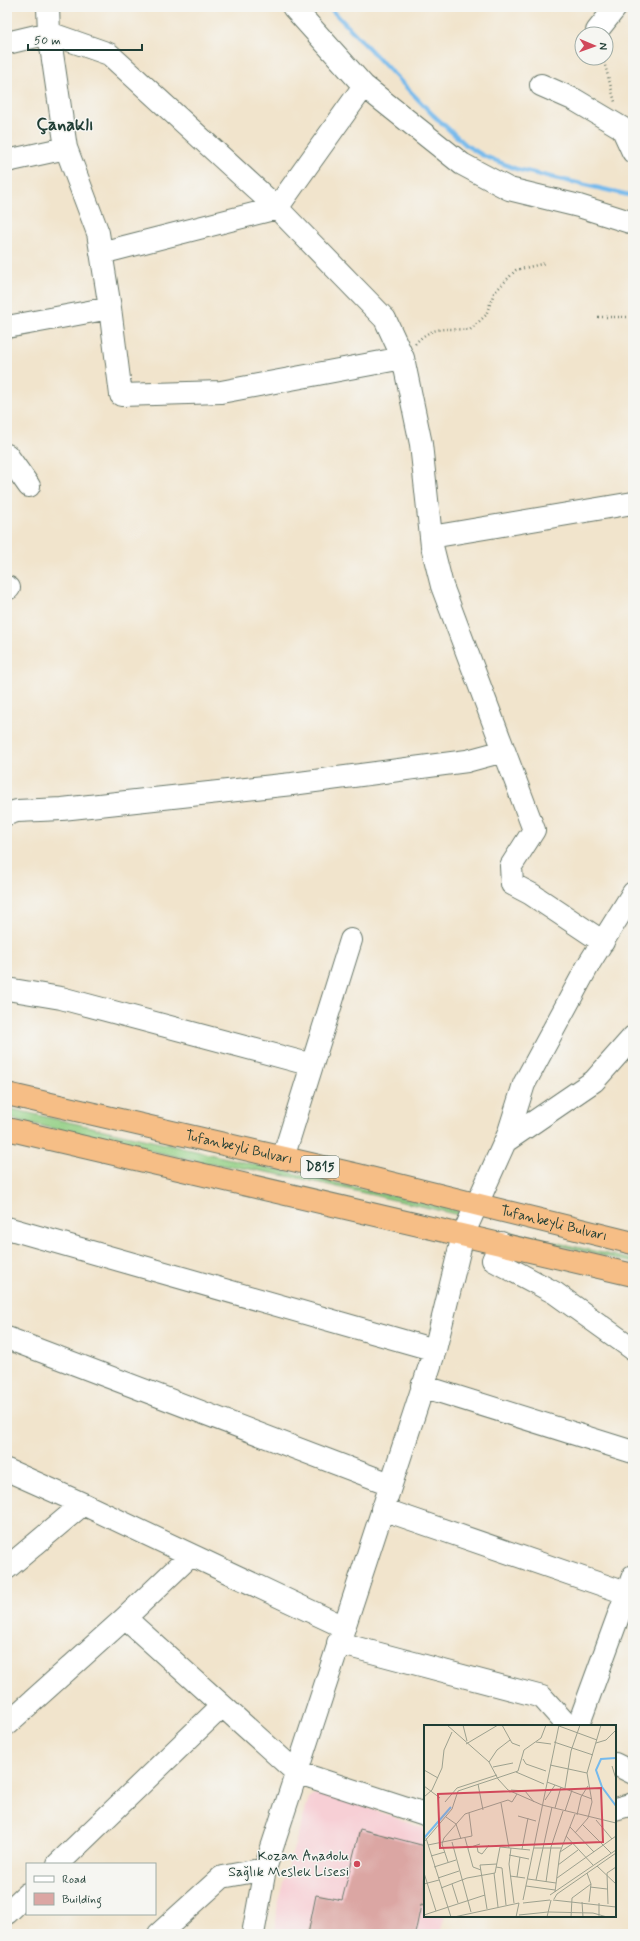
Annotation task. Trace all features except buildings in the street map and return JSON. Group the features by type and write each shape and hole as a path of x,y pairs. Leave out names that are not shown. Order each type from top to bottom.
{"highway":[{"name":"Tufanbeyli Bulvarı","path":"7,1094 477,1204 633,1243"},
{"name":"D815","path":"7,1129 633,1275"}],"street":[{"path":"48,7 49,33 66,148 98,233 110,308 121,395 221,392 404,358"},
{"path":"293,7 364,86 462,164 509,189 579,206 633,223"},
{"path":"601,26 616,7"},
{"path":"7,43 49,33 110,54 277,208 385,319 404,358 421,444 431,536 442,586 534,830 511,866 512,884 531,894 603,942"},
{"path":"541,85 575,100 622,128 633,152"},
{"path":"101,253 277,208 364,86"},
{"path":"7,161 66,148"},
{"path":"7,327 110,308"},
{"path":"7,455 29,486"},
{"path":"431,536 633,503"},
{"path":"7,814 17,811 62,809 308,782 466,761 504,751"},
{"path":"253,1934 265,1869 435,1350 463,1235 506,1141 524,1084 603,942 633,893"},
{"path":"283,1158 351,940"},
{"path":"7,989 61,998 312,1065"},
{"path":"506,1141 594,1081 633,1037"},
{"path":"7,1228 435,1350"},
{"path":"501,1244 493,1260 555,1294 633,1349"},
{"path":"7,1338 390,1484"},
{"path":"422,1386 633,1452"},
{"path":"7,1470 191,1555 341,1635 542,1697 567,1725"},
{"path":"7,1568 83,1504"},
{"path":"382,1509 630,1585 578,1725"},
{"path":"7,1724 125,1618 191,1555"},
{"path":"125,1618 296,1772 424,1814"},
{"path":"59,1863 222,1706"},
{"path":"616,1764 633,1773"},
{"path":"616,1809 633,1804"},
{"path":"159,1934 222,1877 265,1869"},
{"path":"7,1913 26,1895"}],"path":[{"path":"605,66 622,128"},
{"path":"404,358 424,335 439,328 470,330 486,315 494,293 516,270 546,263"},
{"path":"598,317 633,316"}],"shaded area":[{"name":"Kozan Anadolu Sağlık Meslek Lisesi","path":"321,1790 424,1829 424,1917 445,1917 439,1934 275,1934 278,1900 309,1798"}],"green space":[{"path":"7,1108 459,1211 459,1215 303,1179 250,1169 205,1163 7,1118"},
{"path":"507,1231 633,1260 633,1263 506,1233"}],"waterway":[{"path":"329,7 433,115 466,145 482,155 516,169 633,196"}],"place":[{"name":"Kozan Anadolu Sağlık Meslek Lisesi","path":"357,1864"}],"district":[{"name":"Çanaklı","path":"65,125"}]}
